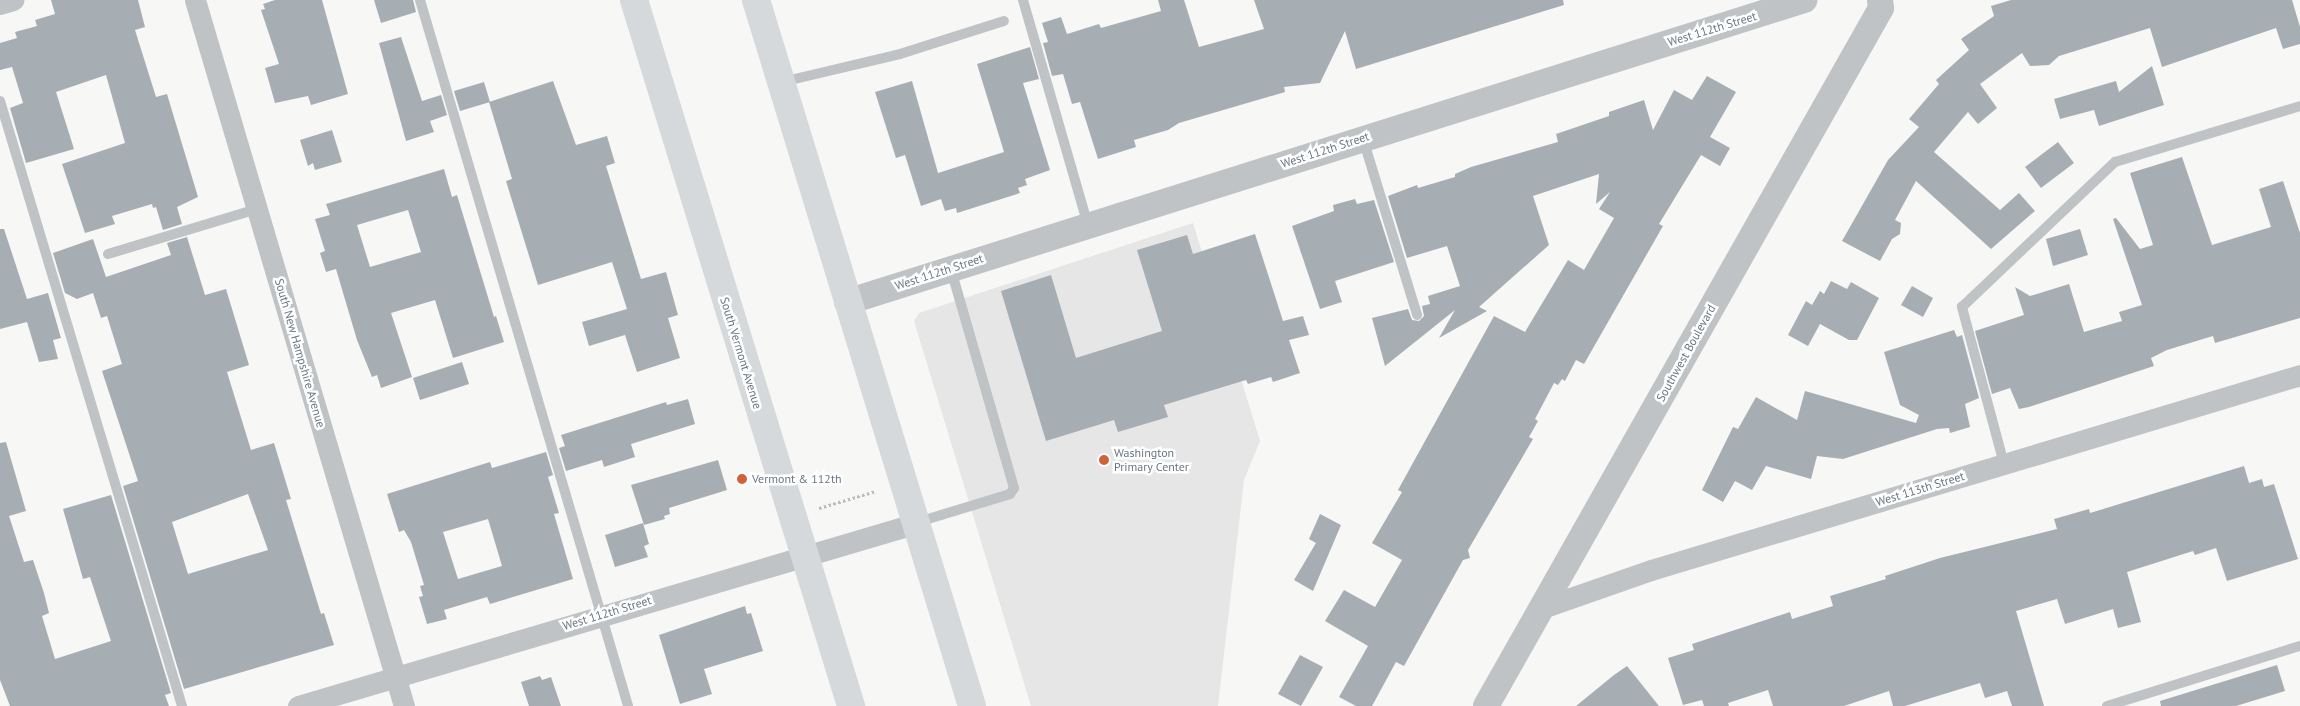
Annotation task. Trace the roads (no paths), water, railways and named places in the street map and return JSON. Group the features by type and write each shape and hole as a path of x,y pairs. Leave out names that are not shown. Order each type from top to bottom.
{"main road":[{"name":"South Vermont Avenue","path":"634,0 802,554 851,706"},
{"path":"756,0 972,706"}],"street":[{"path":"0,4 13,0"},
{"name":"South New Hampshire Avenue","path":"195,0 404,706"},
{"name":"West 112th Street","path":"847,302 1804,0"},
{"name":"Southwest Boulevard","path":"1486,706 1881,8 1880,0"},
{"name":"West 113th Street","path":"1542,608 1651,570 2300,376"},
{"name":"West 112th Street","path":"298,706 802,554 917,523"}],"lane":[{"path":"420,0 628,706"},
{"path":"1023,0 1088,225"},
{"path":"780,82 900,54 1004,22"},
{"path":"0,101 182,706"},
{"path":"2004,464 1962,307 2115,162 2300,106"},
{"path":"1363,138 1417,315"},
{"path":"108,254 257,209"},
{"path":"917,523 1010,494 1014,488 950,269"},
{"path":"2107,706 2300,646"}],"place":[{"name":"Washington Primary Center","path":"1104,460"},
{"name":"Vermont & 112th","path":"742,479"}]}
